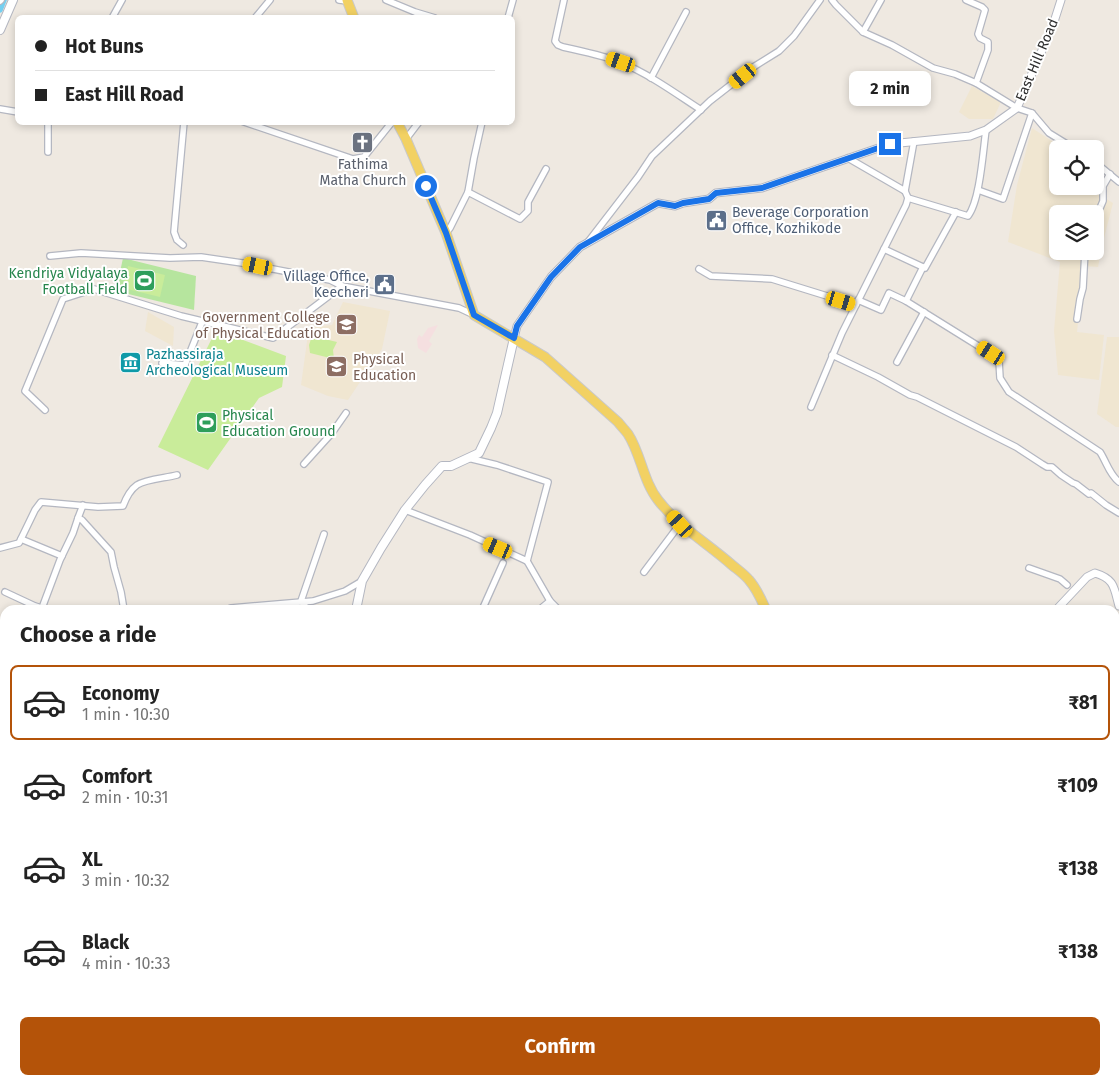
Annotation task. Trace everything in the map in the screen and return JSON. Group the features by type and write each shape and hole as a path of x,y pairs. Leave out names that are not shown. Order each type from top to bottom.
{"main road":[{"path":"0,30 13,0"},
{"path":"344,0 352,15"},
{"path":"399,125 446,233 474,315 545,356 618,422 628,433 656,498 680,524 694,533 748,578 764,605"},
{"path":"357,605 362,582 381,548 425,485 442,466 451,466 479,453 492,428 497,413 514,338"}],"street":[{"path":"114,15 122,0"},
{"path":"258,15 270,0"},
{"path":"386,0 425,15"},
{"path":"509,15 513,0"},
{"path":"564,0 555,41 558,45 621,62 701,110"},
{"path":"587,243 652,156 710,101 755,66 779,51 794,36 820,0"},
{"path":"832,0 863,32 892,45 933,68 955,74 1017,108 1032,113 1050,132 1062,140"},
{"path":"863,32 881,0"},
{"path":"966,0 985,10 978,34 980,38 988,42 988,50 976,84"},
{"name":"East Hill Road","path":"514,338 517,326 551,277 580,247 658,203 675,206 709,199 716,193 762,188 890,144 970,136 986,130 1017,108 1053,25 1061,0"},
{"path":"650,78 686,12"},
{"path":"0,109 15,112"},
{"path":"978,190 1003,199 1032,113"},
{"path":"48,125 48,152"},
{"path":"183,245 177,240 174,232 184,125"},
{"path":"253,125 353,159 364,157 390,125"},
{"path":"406,139 416,125"},
{"path":"446,233 468,192 481,125"},
{"path":"908,198 968,216 972,211 978,190 986,130"},
{"path":"811,407 842,333 906,206 908,198 905,191 914,141"},
{"path":"848,158 905,191"},
{"path":"468,192 520,219 528,211 528,202 546,169"},
{"path":"1104,169 1119,182"},
{"path":"1101,205 1103,201 1102,186 1110,174"},
{"path":"884,249 925,268 956,212"},
{"path":"50,256 81,253 170,258 201,257 330,280 342,286 459,308 474,315"},
{"path":"1077,320 1083,288 1085,260"},
{"path":"906,301 922,267"},
{"path":"699,269 712,276 772,279 881,310 889,293 906,301 996,356 1000,378 1009,392 1100,452 1111,474 1119,482"},
{"path":"45,410 26,391 63,299 94,288 202,322 273,338 342,286"},
{"path":"897,362 924,312"},
{"path":"162,363 185,365 202,322"},
{"path":"832,356 878,377 904,392 1016,447 1047,467 1052,467 1089,494 1091,493 1106,506 1119,513"},
{"path":"304,464 332,433 346,413"},
{"path":"468,458 497,465 548,482 527,561"},
{"path":"0,548 19,543 35,510 41,502 98,507 123,506 128,494 137,485 177,475"},
{"path":"46,605 62,556 83,505"},
{"path":"406,510 527,561 554,605"},
{"path":"78,518 111,552 123,605"},
{"path":"644,572 680,524"},
{"path":"301,602 324,534"},
{"path":"21,538 62,556"},
{"path":"484,605 502,563"},
{"path":"1029,568 1060,579 1067,585"},
{"path":"1061,605 1087,577 1095,573 1106,576 1113,583 1119,605"},
{"path":"266,605 313,601 345,591 362,582"},
{"path":"5,592 36,605"},
{"path":"545,605 550,601"},
{"path":"301,602 305,605"}],"shaded area":[{"path":"972,86 1000,102 993,119 969,119 959,112"},
{"path":"1032,128 1050,140 1049,195 1100,195 1113,203 1104,238 1104,205 1049,205 1049,258 1008,242 1017,185"},
{"path":"1055,260 1099,260 1098,267 1084,266 1077,332 1104,335 1099,380 1058,375 1054,331 1060,262"},
{"name":"Physical Education","path":"343,302 390,311 382,349 348,400 328,396 301,385 309,327 332,325"},
{"path":"148,312 174,327 173,346 145,331"},
{"path":"438,325 429,341 432,344 426,353 418,348 417,339 419,335 422,337 428,328"},
{"path":"1107,337 1119,337 1119,427 1116,427 1097,414"}],"green space":[{"path":"123,258 196,276 194,310 116,291"},
{"name":"Kendriya Vidyalaya Football Field","path":"128,266 165,275 160,297 123,288"},
{"name":"Physical Education Ground","path":"216,330 286,356 282,387 259,398 208,470 158,447"},
{"path":"312,336 337,342 333,350 334,359 310,353 309,345"}],"waterway":[{"path":"0,10 4,0"}],"place":[{"name":"Fathima Matha Church","path":"363,142"},
{"name":"Beverage Corporation Office, Kozhikode","path":"716,220"},
{"name":"Kendriya Vidyalaya Football Field","path":"144,281"},
{"name":"Village Office, Keecheri","path":"385,284"},
{"name":"Government College of Physical Education","path":"346,325"},
{"name":"Pazhassiraja Archeological Museum","path":"130,362"},
{"name":"Physical Education","path":"337,367"},
{"name":"Physical Education Ground","path":"206,423"}],"route":[{"path":"426,186 446,233 474,315 514,338 517,326 551,277 580,247 658,203 675,206 709,199 716,193 762,188 890,144"}]}
